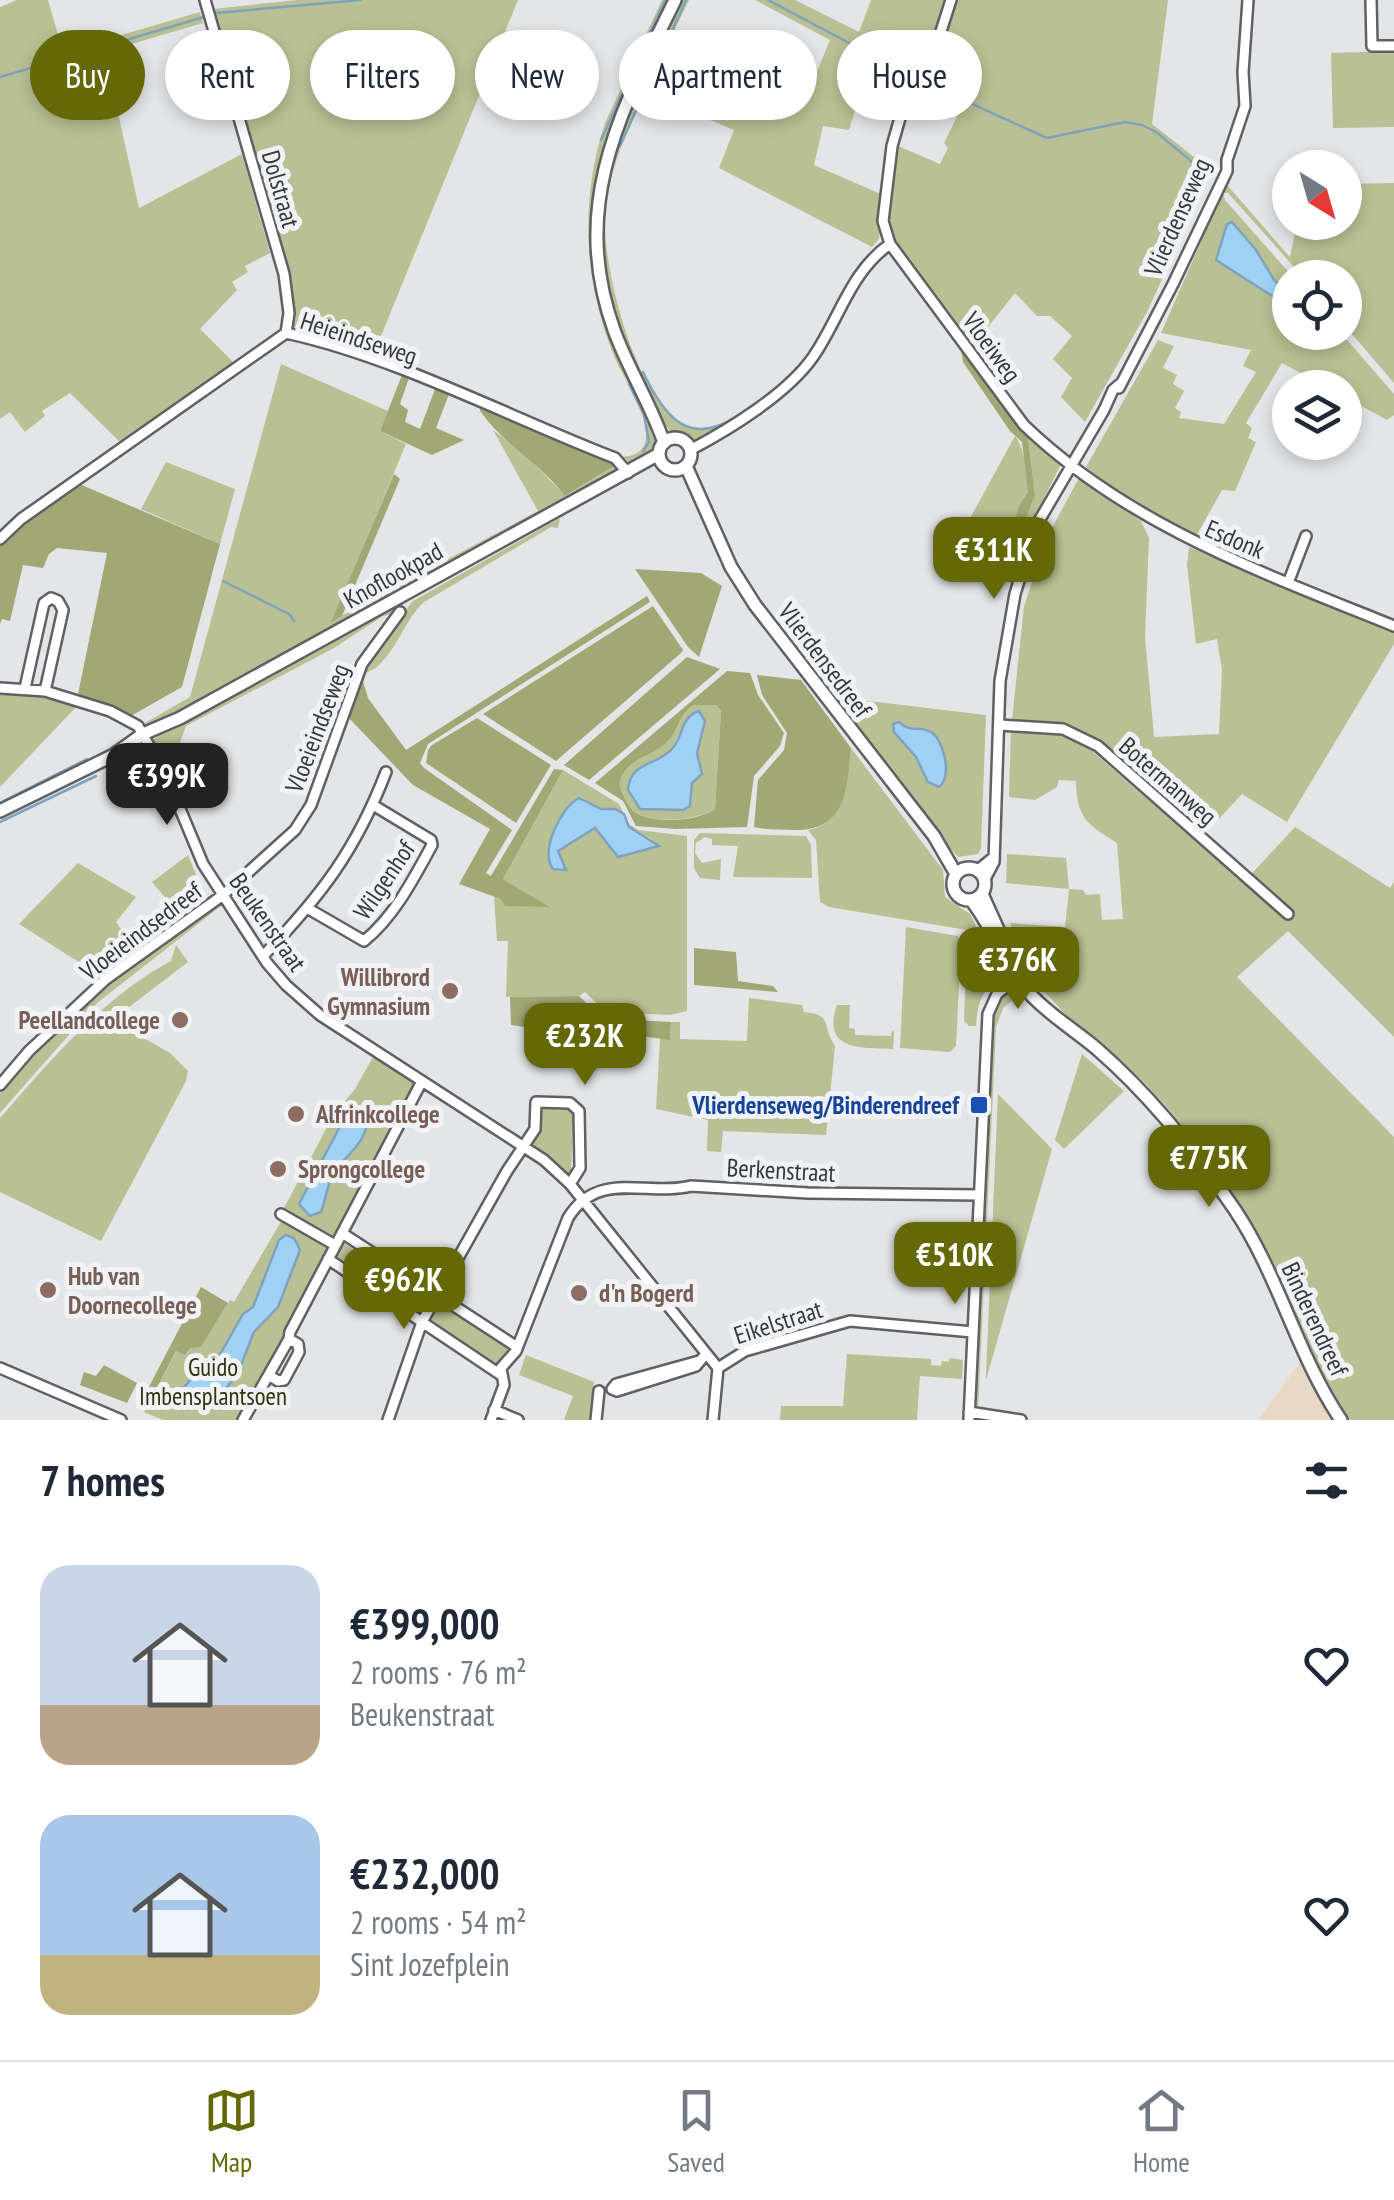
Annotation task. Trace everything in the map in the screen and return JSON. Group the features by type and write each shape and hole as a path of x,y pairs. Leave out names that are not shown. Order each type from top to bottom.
{"main road":[{"path":"665,450 684,441 690,450 681,468 665,450 651,408 621,347 599,272 596,216 604,165 626,102 675,0"},
{"name":"Knoflookpad","path":"0,811 115,754 665,450"},
{"name":"Vlierdensedreef","path":"681,468 731,567 755,605 934,836 971,873 953,888 957,895 977,897"},
{"path":"971,873 977,897 1020,976"},
{"name":"Binderendreef","path":"1020,976 1033,998 1135,1085 1192,1150 1261,1256 1306,1357 1342,1420"}],"street":[{"name":"Dolstraat","path":"205,0 284,274 289,313 286,333"},
{"path":"690,450 754,410 812,359 868,259 890,244 883,220 892,146 900,118 935,50 951,0"},
{"name":"Vlierdenseweg","path":"971,873 994,858 1003,670 1010,619 1032,534 1104,410 1113,401 1226,171 1245,106 1248,0"},
{"path":"1371,0 1372,46 1394,46"},
{"name":"Vloeiweg","path":"890,244 1024,425 1073,464"},
{"name":"Heieindseweg","path":"0,539 21,518 286,333 456,393 614,458 628,473"},
{"name":"Esdonk","path":"1073,464 1122,503 1193,543 1394,626"},
{"path":"1288,583 1306,536"},
{"path":"25,688 44,603 51,598 63,610 45,691"},
{"name":"Vloeieindseweg","path":"223,895 281,845 303,820 362,664 400,612"},
{"path":"0,688 45,691 110,711 134,722 145,737"},
{"name":"Botermanweg","path":"1000,725 1063,730 1098,746 1288,914"},
{"name":"Beukenstraat","path":"145,737 204,864 286,985 320,1015 524,1148 570,1184 702,1358 718,1368"},
{"name":"Wilgenhof","path":"263,956 347,856 386,772"},
{"name":"Wilgenhof","path":"307,908 364,941 415,877 431,840 373,806"},
{"name":"Vloeieindsedreef","path":"0,1086 29,1051 106,979 223,895"},
{"path":"1020,976 997,994 988,1014 969,1416 1022,1420"},
{"path":"243,1420 290,1339 290,1332 421,1083"},
{"path":"388,1420 422,1322 535,1129 536,1102 576,1104 580,1168 570,1184"},
{"name":"Berkenstraat","path":"585,1202 609,1187 979,1195"},
{"path":"518,1420 493,1415 504,1385 503,1362 517,1347 568,1218 585,1202"},
{"path":"281,1214 335,1245"},
{"path":"342,1233 517,1347"},
{"path":"328,1259 501,1375"},
{"name":"Eikelstraat","path":"718,1368 745,1351 850,1320 973,1332"},
{"path":"702,1358 696,1366 617,1391 612,1389 616,1384 702,1358"},
{"path":"0,1368 121,1420"},
{"path":"713,1420 718,1368"},
{"path":"596,1420 599,1391"}],"shaded area":[{"path":"1301,1361 1355,1420 1258,1420"}],"green space":[{"path":"17,0 48,0 57,30 30,30 30,120 120,120 139,208 242,154 270,253 245,266 248,272 232,282 237,290 200,329 234,363 121,443 70,393 42,411 45,416 25,432 10,412 0,419 0,7"},
{"path":"297,0 518,0 506,30 475,30 475,105 372,358 290,329 294,302 244,120 290,120 290,30 219,30 213,9"},
{"path":"662,0 671,0 657,30 648,30"},
{"path":"681,0 689,0 677,30 667,30"},
{"path":"755,0 795,0 855,30 837,30 837,120 852,120 849,130 823,126 814,165 883,195 879,239 872,247 719,168 734,130 710,120 817,120 817,71 830,40"},
{"path":"871,0 948,0 938,30 860,30"},
{"path":"955,0 1168,0 1152,124 1212,171 1147,312 1085,422 1061,397 1072,378 1053,359 1072,336 1050,316 1037,316 1015,293 972,347 890,236 887,222 898,146 940,164 948,148 944,143 955,120 982,120 982,30 946,30"},
{"path":"200,12 203,23 165,30 165,34 145,40 145,30 138,30"},
{"path":"1394,51 1394,127 1333,128 1331,53"},
{"path":"619,93 619,112 604,154 596,193 593,232 597,275 617,355 660,440 655,453 633,464 621,457 642,449 645,424 604,327 588,240 592,181 605,123"},
{"path":"626,120 632,120 613,171 605,222 618,304 640,367 671,415 689,427 716,426 739,413 742,417 694,442 668,428 654,405 617,320 605,272 602,226 607,182"},
{"path":"1394,183 1394,383 1362,346 1362,260 1288,260 1228,193 1223,193 1278,260 1272,260 1272,277 1256,250 1232,223 1250,273 1272,297 1272,350 1356,350 1394,394 1394,415 1387,420 1362,406 1362,370 1295,370 1282,363 1278,370 1272,370 1272,380 1246,423 1252,428 1248,438 1256,442 1235,491 1222,490 1195,538 1131,502 1086,467 1158,340 1174,346 1163,368 1177,375 1173,384 1184,391 1175,408 1181,412 1179,418 1224,424 1256,372 1243,366 1251,350 1161,333 1223,192 1227,185 1290,257 1294,240 1362,240 1362,184"},
{"path":"961,351 1028,437 1035,496 1019,534 1012,531 1019,506 1028,492 1022,442 1010,431 963,362"},
{"path":"281,364 388,411 380,431 406,444 332,621 538,511 493,430 520,450 566,496 619,463 619,469 188,709 145,727 145,723 190,697"},
{"path":"402,375 409,378 400,404 408,410 405,422 420,429 435,389 449,394 436,428 464,440 432,455 380,431"},
{"path":"481,407 619,463 565,496 489,423"},
{"path":"1015,436 1023,454 1028,487 1013,531 1019,533 1035,496 1028,437 1061,464 1018,551 1014,547 1016,539 968,522"},
{"path":"166,462 235,489 220,544 141,509"},
{"path":"394,474 400,479 342,616 331,622"},
{"path":"1079,478 1141,521 1149,538 1145,636 1154,737 1219,734 1222,670 1217,639 1196,644 1187,565 1189,547 1394,631 1394,644 1287,822 1242,794 1204,835 1088,736 1057,723 1012,720 1024,606 1047,537"},
{"path":"77,483 220,544 182,687 129,717 78,694 107,553 57,548 49,554 43,568 23,565 10,621 2,619 0,624 0,542 5,534"},
{"path":"560,518 558,528 551,527 424,602 380,664 361,674 375,649 413,601"},
{"path":"635,569 701,573 722,586 699,657 688,647"},
{"path":"409,596 397,613 383,616 334,648 186,726 168,775 150,741"},
{"path":"647,596 650,602 428,744 420,763 424,768 512,830 486,873 491,876 554,769 563,770 503,879 550,907 505,906 501,899 459,884 490,829 413,785 346,715 361,674 368,698 406,750"},
{"path":"653,606 683,650 556,761 483,714"},
{"path":"687,657 720,669 589,780 564,765"},
{"path":"727,671 750,673 758,695 784,733 780,746 754,776 747,827 636,826 623,801 595,783","holes":["716,705 721,711 715,809 677,820 636,813 620,788 627,768 667,742 689,708"]},
{"path":"757,675 801,680 851,748 841,805 825,823 794,830 754,827 758,780 784,750 787,733 762,695"},
{"path":"0,692 78,705 0,787"},
{"path":"835,697 986,715 981,848 978,854 958,857 938,836","holes":["899,723 912,731 923,730 940,748 946,766 928,782 916,757 899,736"]},
{"path":"716,705 721,711 715,809 677,819 638,814 621,790 621,777 632,764 667,742 689,708","holes":["695,711 703,731 697,753 702,770 692,782 692,801 683,810 640,809 632,799 639,767 670,752 687,718"]},
{"path":"477,718 551,765 516,823 426,763 432,745"},
{"path":"1011,732 1063,733 1082,742 1243,883 1295,827 1390,888 1394,882 1394,1037 1288,931 1237,977 1394,1137 1394,1420 1350,1420 1328,1387 1281,1281 1239,1205 1173,1114 1141,1079 1065,1014 1041,988 1010,923 1065,927 1069,889 1083,890 1086,895 1100,894 1102,920 1123,919 1117,843 1086,819 1076,781 1059,780 1057,787 1035,800 1009,797"},
{"path":"851,748 943,870 945,897 970,914 979,932 829,907 820,902 816,840 808,830 831,819 838,809 846,786"},
{"path":"563,770 619,804 629,824 638,830 687,836 687,1011 671,1015 606,1012 585,992 579,996 506,997 508,941 497,941 494,896 548,906 503,879","holes":["579,799 601,809 615,809 623,814 629,827 653,840 596,828 558,851 566,870 553,869 549,861 551,843"]},
{"path":"700,833 806,836 811,845 812,878 733,877 738,846 712,845 712,839 705,837 696,843 695,853 702,863 721,859 720,880 700,878 694,868 694,840"},
{"path":"1007,854 1066,858 1069,889 1006,883"},
{"path":"188,855 205,897 180,915 152,882"},
{"path":"78,863 136,897 116,922 136,950 102,977 19,924"},
{"path":"217,903 221,906 97,1003 0,1113 0,1093 62,1024 121,971"},
{"path":"906,927 958,936 961,946 956,1046 950,1052 900,1048"},
{"path":"967,938 982,943 999,976 982,998 976,1026 964,1021"},
{"path":"176,945 188,962 112,1020 170,1053 188,1071 101,1241 0,1192 0,1118 100,1012 171,961"},
{"path":"694,948 736,952 738,981 773,986 778,992 694,985"},
{"path":"1010,989 1015,998 1003,1008 996,1027 978,1409 972,1403 990,1029 994,1006"},
{"path":"579,996 602,1018 671,1022 670,1040 579,1028 569,1039 553,1031 511,1025 510,997"},
{"path":"749,998 802,1005 804,1012 826,1022 835,1046 826,1135 723,1131 721,1152 707,1151 708,1120 656,1109 660,1039 670,1039 671,1022 680,1022 680,1039 747,1041"},
{"path":"837,1005 850,1005 849,1028 855,1029 855,1035 891,1036 892,1030 893,1049 857,1047 840,1039 834,1020"},
{"path":"1082,1054 1124,1091 1064,1149 1055,1140"},
{"name":"Guido Imbensplantsoen","path":"373,1057 418,1085 239,1420 163,1420 144,1412 177,1350 202,1345 230,1300 234,1302 286,1213 283,1210 334,1114 355,1089"},
{"path":"998,1094 1052,1149 986,1380 986,1375"},
{"path":"568,1105 573,1111 571,1176 530,1144 538,1106"},
{"path":"340,1244 424,1296 427,1299 420,1310 338,1257 335,1251"},
{"path":"201,1287 228,1303 201,1347 190,1348 185,1355 176,1351 149,1403 142,1400"},
{"path":"438,1300 514,1348 504,1355 497,1368 428,1320"},
{"path":"847,1354 931,1359 931,1365 941,1366 942,1361 949,1362 950,1358 963,1360 962,1379 920,1376 917,1420 780,1420 781,1406 843,1406"},
{"path":"526,1355 594,1382 591,1420 564,1420 573,1396 519,1375"},
{"path":"104,1365 137,1383 127,1403 80,1385 84,1372 96,1376"}],"water":[{"path":"1232,222 1256,250 1272,277 1272,296 1216,260 1227,224"},
{"path":"699,711 705,721 697,753 702,774 692,783 690,806 683,810 640,809 628,790 634,774 672,749 685,722"},
{"path":"899,722 929,731 938,740 946,766 939,787 928,782 916,757 894,732 893,724"},
{"path":"579,798 624,814 629,827 659,846 618,857 595,828 558,851 566,870 553,869 549,852 554,830 565,811"},
{"path":"357,1114 367,1123 362,1137 332,1176 321,1212 310,1216 299,1204 344,1119"},
{"path":"286,1235 294,1238 300,1250 278,1307 254,1332 237,1375 218,1398 198,1409 183,1405 180,1392 218,1358 243,1314 253,1307 279,1240"}],"waterway":[{"path":"216,13 361,0"},
{"path":"601,140 665,0"},
{"path":"620,146 686,0"},
{"path":"768,0 837,37"},
{"path":"0,77 204,17"},
{"path":"982,108 1047,138 1125,122 1142,125 1208,175"},
{"path":"643,372 660,402 680,423 705,429 739,415"},
{"path":"629,384 644,415 649,442 643,451"},
{"path":"223,581 289,614 294,621"},
{"path":"0,803 87,759"},
{"path":"0,822 96,776"}],"place":[{"name":"Willibrord Gymnasium","path":"450,991"},
{"name":"Peellandcollege","path":"180,1020"},
{"name":"Vlierdenseweg/Binderendreef","path":"979,1105"},
{"name":"Alfrinkcollege","path":"296,1114"},
{"name":"Sprongcollege","path":"278,1169"},
{"name":"Hub van Doornecollege","path":"48,1290"},
{"name":"d'n Bogerd","path":"579,1293"}]}
